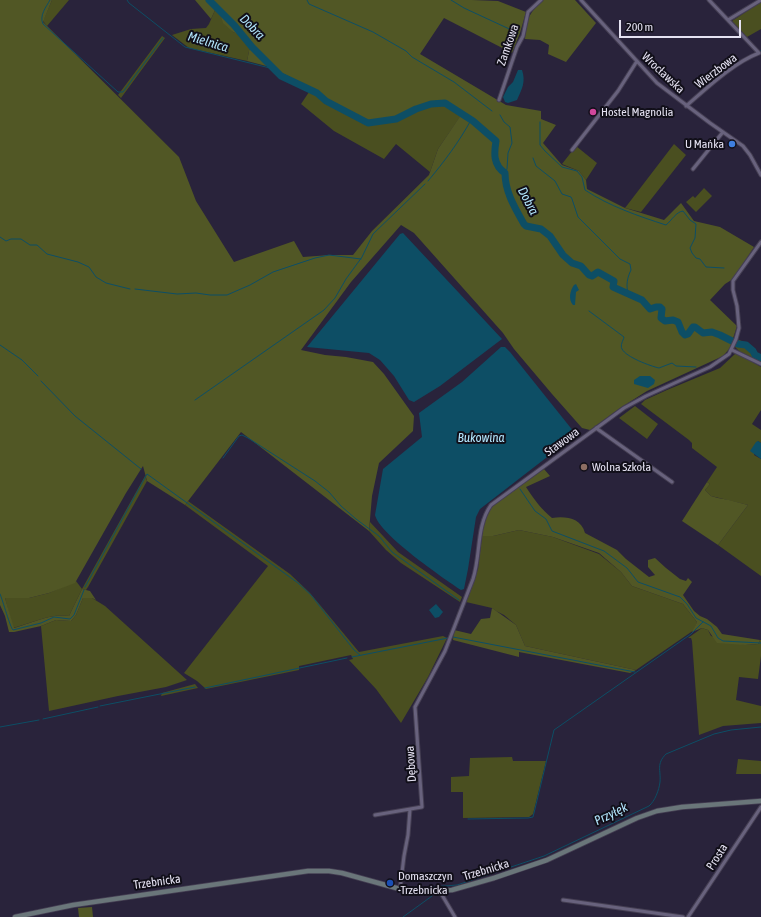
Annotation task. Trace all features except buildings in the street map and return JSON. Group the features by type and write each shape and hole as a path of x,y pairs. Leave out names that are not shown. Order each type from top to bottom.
{"street":[{"name":"Zamkowa","path":"499,100 522,36 528,12 541,0"},
{"name":"Wrocławska","path":"581,0 657,83 686,106 743,146 747,150 761,175"},
{"path":"709,0 760,53"},
{"path":"728,20 761,0"},
{"name":"Wierzbowa","path":"686,106 732,69 751,56 760,53"},
{"path":"572,150 618,91 637,61"},
{"path":"693,169 723,132"},
{"name":"Stawowa","path":"415,707 445,651 473,579 476,569 481,525 491,505 596,428 646,396 710,367 724,358 732,350 739,328 733,281 761,242"},
{"path":"732,350 761,364"},
{"path":"596,428 672,482"},
{"name":"Dębowa","path":"375,815 420,808 423,805 415,707"},
{"name":"Trzebnicka","path":"15,917 56,908 308,871 329,871 342,873 400,889 439,891 463,888 531,866 637,818 657,811 682,807 761,801"},
{"name":"Prosta","path":"688,917 761,807"},
{"path":"400,889 408,835 410,809"},
{"path":"439,891 455,917"},
{"path":"563,900 683,917"}],"green space":[{"path":"0,0 52,0 43,22 179,157 196,201 234,262 294,241 303,257 353,255 372,231 429,175 438,149 463,112 446,102 439,102 415,108 395,118 369,122 328,100 313,89 270,67 247,61 250,46 242,36 233,32 223,23 221,16 215,10 211,19 195,0 472,0 498,1 526,12 512,53 444,18 420,54 506,105 541,111 541,119 556,125 543,143 562,165 579,171 586,180 587,189 625,208 664,220 681,203 694,221 720,227 754,247 733,279 725,284 710,300 737,326 730,348 723,356 647,391 620,408 590,430 582,428 514,349 503,333 414,233 401,225 351,282 301,350 373,362 384,374 414,416 413,431 379,463 372,496 369,531 241,432 185,505 147,481 143,466 75,583 49,593 29,598 5,598 14,628 49,617 62,615 69,616 82,589 90,591 96,600 92,598 83,598 76,615 71,621 56,620 41,626 9,632 5,616 0,605"},
{"path":"52,0 69,0 47,26 43,21"},
{"path":"543,0 575,0 596,23 566,62 548,54 549,45 540,40 525,39 529,17 534,9"},
{"path":"761,2 761,29 747,37 732,21"},
{"path":"215,10 233,32 242,35 250,46 247,61 189,48 172,35 191,29 206,28"},
{"path":"162,36 165,38 121,98 118,95"},
{"path":"309,92 316,94 324,103 369,125 396,120 426,107 440,105 448,105 462,114 438,149 430,172 396,144 384,159 334,131 301,104"},
{"path":"674,144 686,155 641,212 625,208"},
{"path":"576,146 597,163 586,180 579,171 562,164"},
{"path":"704,188 712,196 696,212 686,202 693,196 695,198"},
{"path":"739,340 748,343 758,354 761,355 761,362 739,351 735,347"},
{"path":"736,353 761,367 761,410 752,424 761,430 761,443 758,441 754,455 761,459 761,576 718,545 748,505 711,496 705,490 710,484 707,482 717,467 692,448 692,443 689,440 641,404 645,400 720,368"},
{"path":"635,406 658,424 647,439 619,418"},
{"path":"544,469 550,476 526,487 538,504 552,518 562,517 576,521 583,528 585,533 617,550 649,577 655,575 648,567 648,560 655,558 680,579 686,581 688,578 692,582 683,595 694,611 717,627 722,634 760,640 758,644 745,645 717,643 708,630 702,628 692,632 697,622 683,604 632,586 621,572 599,553 553,537 519,530 493,536 482,536 483,523 492,506"},
{"path":"145,476 147,481 88,587 86,590 82,589"},
{"path":"707,482 710,484 705,490 711,496 748,505 718,545 682,521"},
{"path":"188,501 290,574 310,593 359,652 443,636 447,638 428,677 401,723 376,689 349,660 353,659 351,655 299,666 299,670 206,689 184,673 268,566 185,505"},
{"path":"370,522 398,552 462,597 460,602 401,563 386,550 369,531"},
{"path":"519,530 553,537 599,554 621,572 632,586 683,604 697,622 694,630 636,670 525,646 516,625 504,615 492,608 466,602 478,569 482,536 493,536"},
{"path":"76,581 82,589 69,616 62,615 49,617 13,628 5,598 29,598 49,593"},
{"path":"83,598 92,598 105,606 187,680 166,687 49,711 41,626 56,620 71,621 76,615"},
{"path":"492,608 516,625 525,646 636,670 630,673 519,652 519,657 453,640 454,630 471,634 481,619 490,618"},
{"path":"702,628 708,630 711,636 745,645 758,644 761,640 761,656 758,679 739,677 736,700 761,706 761,723 723,726 699,735 692,641 691,638 688,638"},
{"path":"195,684 198,688 161,696 162,693"},
{"path":"512,757 513,761 546,761 533,814 529,817 463,818 463,792 451,792 451,777 469,776 470,758"},
{"path":"738,759 761,761 761,774 736,774"},
{"path":"92,907 93,917 79,917 78,908"}],"water":[{"path":"518,70 522,70 524,78 517,100 508,103 505,102 503,97 508,87 513,82"},
{"path":"403,233 502,339 440,386 414,402 409,400 394,376 380,360 369,353 307,347 400,234"},
{"path":"576,284 579,290 576,292 575,305 573,305 570,300 570,295 574,285"},
{"name":"Bukowina","path":"501,347 505,347 510,352 574,432 573,437 480,509 476,517 464,589 461,590 399,544 379,523 375,515 383,469 422,437 419,413 462,382"},
{"path":"640,376 650,376 655,380 654,384 648,388 634,384 634,380"},
{"path":"758,441 761,443 761,459 750,451"},
{"path":"436,604 443,612 439,617 435,618 429,610"}],"waterway":[{"path":"50,0 42,15 43,24 118,92 123,92 163,38"},
{"name":"Mielnica","path":"127,0 185,47 274,69"},
{"name":"Dobra","path":"209,0 281,76 317,93 326,101 368,123 396,119 416,109 431,104 445,103 473,121 496,141 496,163 505,173 505,180 511,200 526,226 541,229 550,236 563,255 572,263 581,266 589,275 592,276 598,272 614,281 613,287 642,300 650,309 660,307 662,309 661,318 665,321 673,320 678,322 682,332 685,335 688,334 693,327 703,333 712,332 738,344 746,345 755,355 761,358"},
{"path":"307,0 309,4 373,32 406,51 412,57 454,82 492,111"},
{"path":"451,0 464,8 518,33"},
{"path":"500,115 504,122 510,127 512,143 508,153 507,169 505,173"},
{"path":"428,181 451,152 471,120"},
{"path":"540,122 540,145 562,167 577,171 582,177 585,190 614,206 666,225 676,215 683,211 690,220 696,224 695,238 690,248 692,253 696,258 700,259 706,267 724,268"},
{"path":"533,158 536,166 555,181 562,194 571,197 578,217 620,259 630,264 631,270 627,285 628,294"},
{"path":"195,400 324,310 335,298 346,279 362,257 373,234 425,184"},
{"path":"0,237 6,241 11,239 21,239 30,245 37,245 47,254 78,262 89,267 96,277 106,283 130,289"},
{"path":"135,289 177,294 196,293 227,295 250,285 273,272 315,258 329,255 361,259"},
{"path":"589,311 624,337 621,348 633,358 659,368 672,363 676,366 696,367"},
{"path":"0,345 22,360 38,376"},
{"path":"41,381 75,416 141,469"},
{"path":"223,458 239,436 242,435 248,438 315,481 329,492 341,506 356,519 379,536 392,552 459,600"},
{"path":"85,587 147,474 298,583 311,595 354,650 360,655"},
{"path":"520,489 535,511 546,519 552,531 604,551 627,568 638,582 680,597 687,604 696,618 711,626 718,638 723,641 761,643"},
{"path":"0,594 13,630 41,623 54,617 70,619 74,615 84,590"},
{"path":"468,819 533,817 554,730 691,634 703,622"},
{"path":"453,637 635,672"},
{"path":"352,657 448,638"},
{"path":"205,688 347,658"},
{"path":"100,706 195,687"},
{"path":"43,719 98,707"},
{"path":"0,727 39,720"},
{"name":"Przyłęk","path":"433,887 457,885 544,856 649,806 658,792 660,782 660,764 666,754 714,734 731,730 761,727"},
{"name":"Przyłęk","path":"403,917 433,894"}],"place":[{"name":"Hostel Magnolia","path":"593,112"},
{"name":"U Mańka","path":"732,144"},
{"name":"Wolna Szkoła","path":"584,467"},
{"name":"Domaszczyn -Trzebnicka","path":"390,883"}]}
